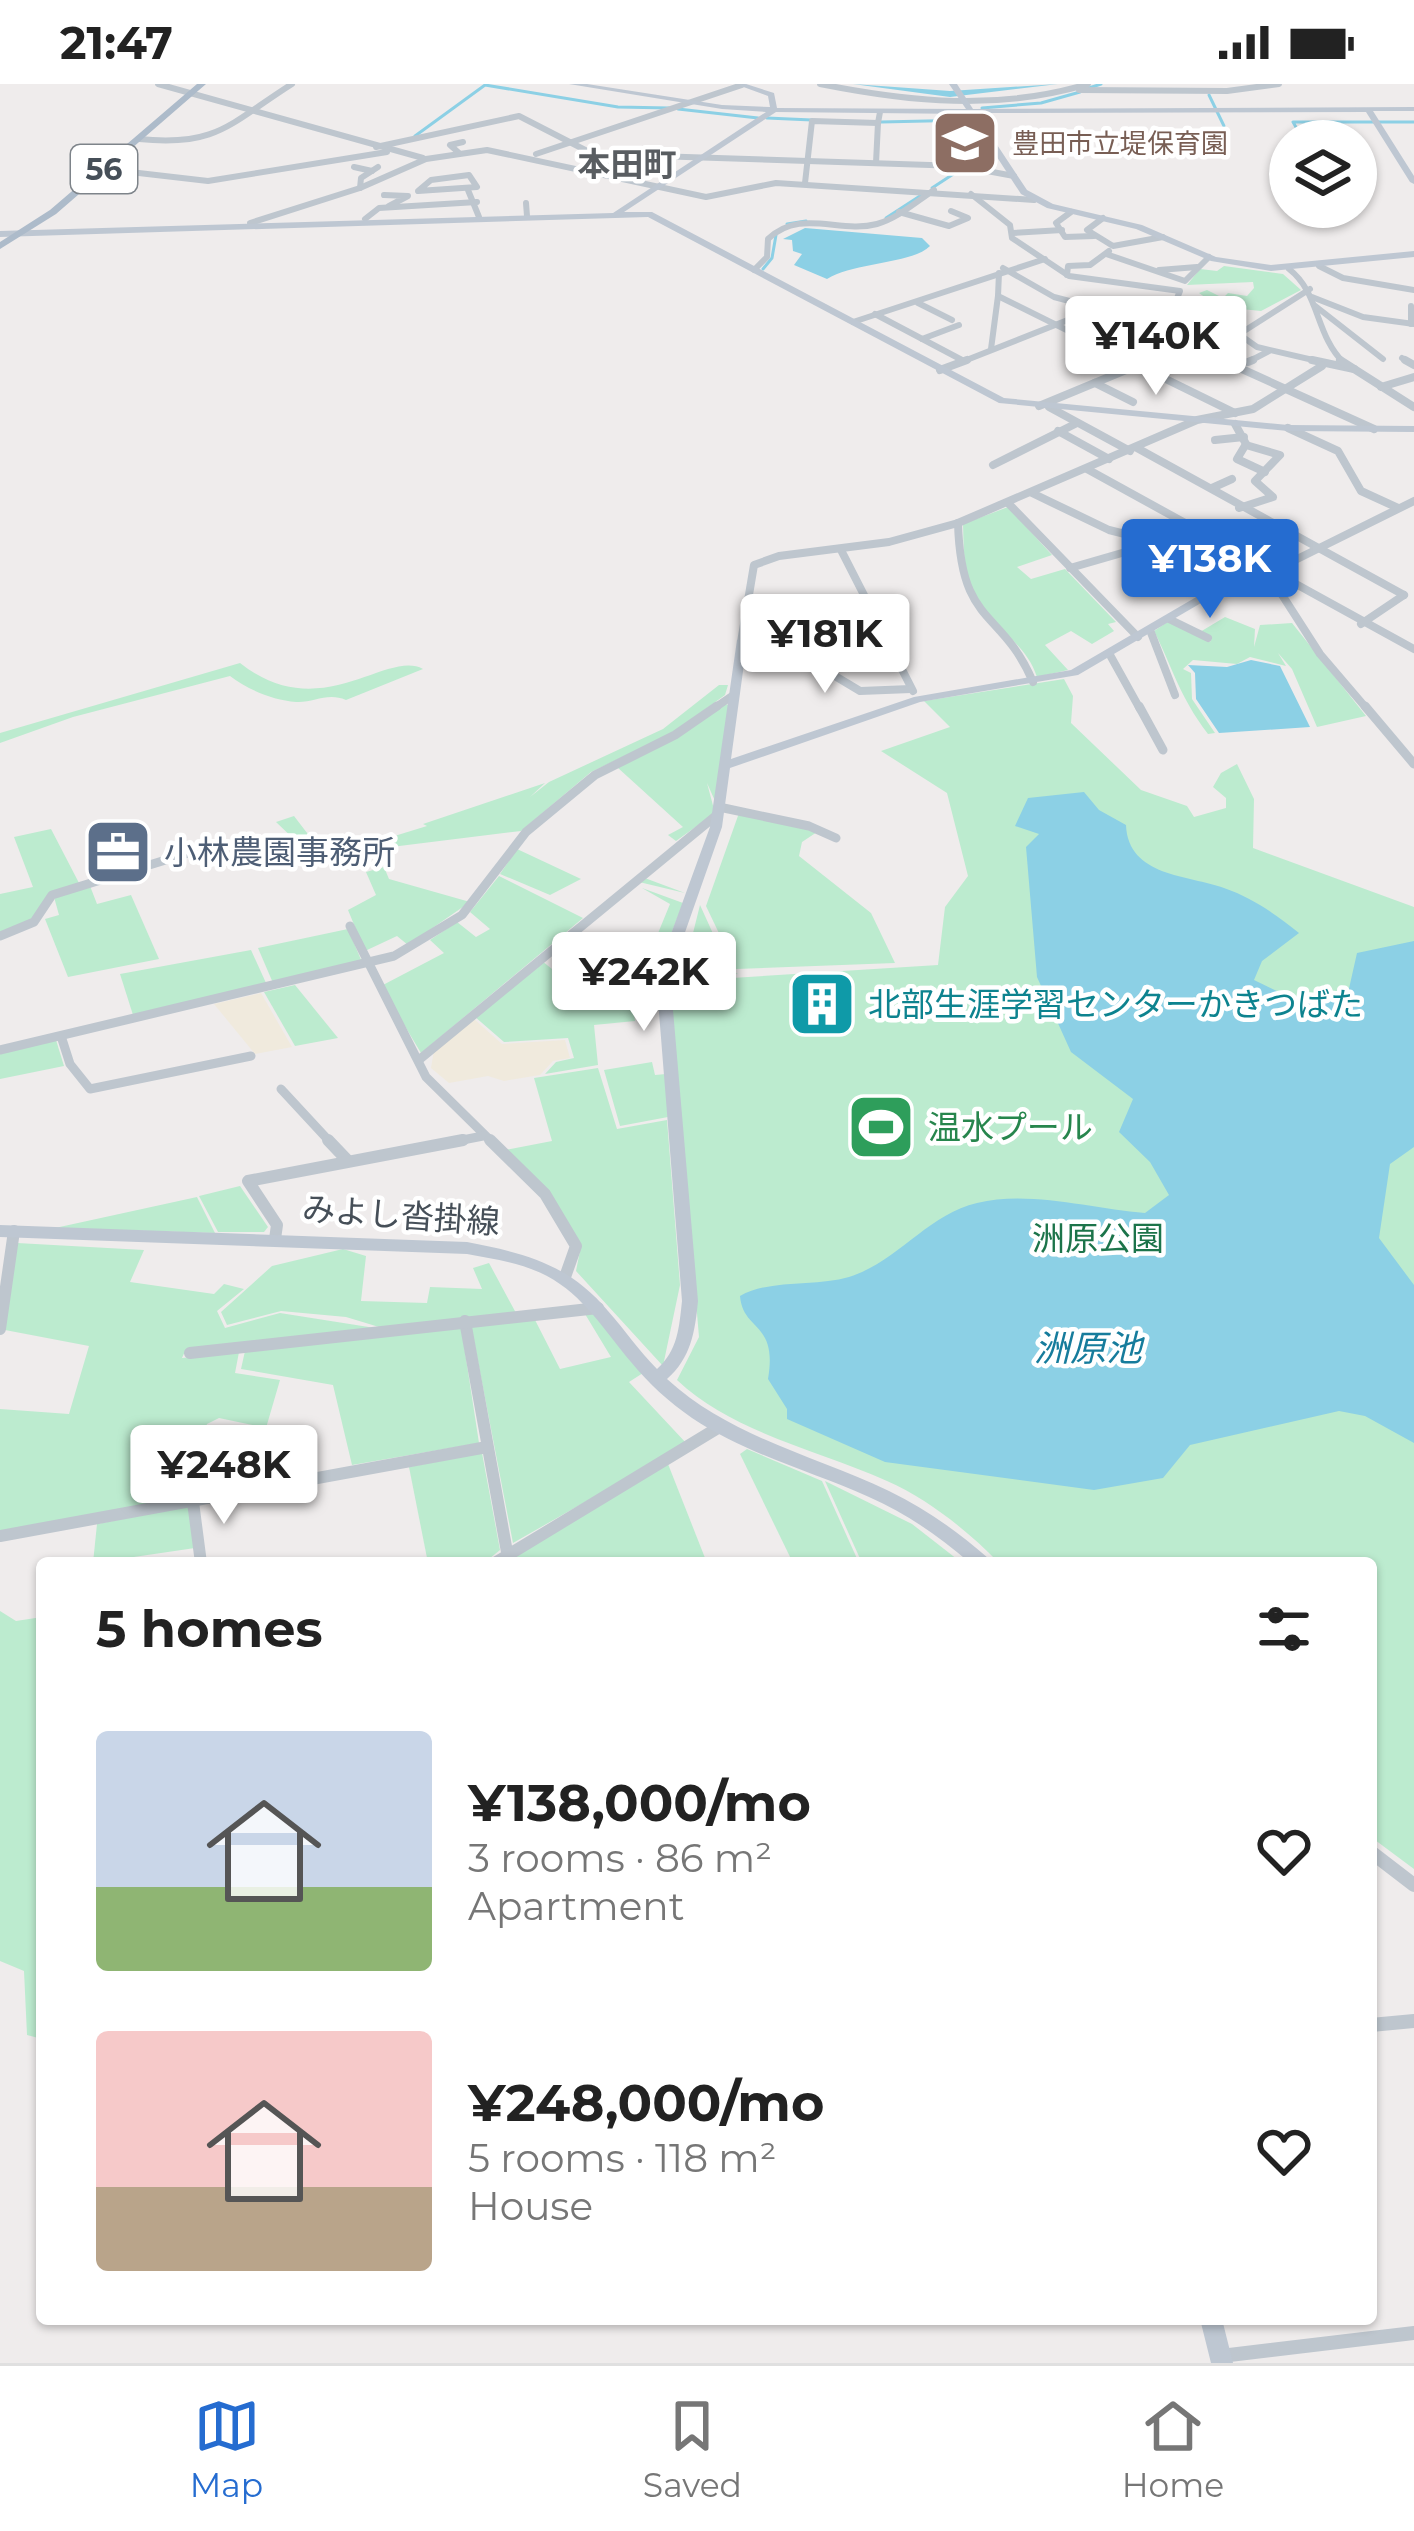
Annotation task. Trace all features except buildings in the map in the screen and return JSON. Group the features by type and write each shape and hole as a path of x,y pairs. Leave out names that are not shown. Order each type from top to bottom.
{"main road":[{"name":"56","path":"0,246 104,169 202,84"}],"street":[{"path":"158,84 426,159"},
{"path":"139,139 186,144 208,138 292,84"},
{"path":"573,84 690,103 880,112 1037,100 1083,88 1227,91 1279,84"},
{"path":"695,84 713,96"},
{"path":"532,155 740,84 771,94 774,110"},
{"path":"820,84 967,106 1414,109"},
{"path":"954,86 1034,200"},
{"path":"1369,109 1414,182"},
{"path":"614,214 774,110"},
{"path":"876,163 880,112"},
{"path":"376,147 519,116 593,154 964,166 1013,176"},
{"path":"806,183 812,121 878,123"},
{"path":"458,153 450,145 463,142"},
{"path":"442,149 458,153"},
{"path":"250,223 360,188 426,159 505,150 715,198 776,183 806,183 1034,200 1162,237 1209,257 1289,269 1414,254"},
{"path":"104,169 208,181 390,151"},
{"path":"608,176 630,156"},
{"path":"754,270 767,257 767,239 777,229 806,223 870,226 899,212 964,166"},
{"path":"354,167 375,169 360,188"},
{"path":"463,174 477,187 469,190 418,191 431,180 463,174"},
{"path":"469,190 479,217"},
{"path":"971,194 1012,238 1068,275 1180,291 1237,337"},
{"path":"365,219 408,196 384,195"},
{"path":"386,207 477,202"},
{"path":"526,203 527,216"},
{"path":"899,212 947,226 968,218 951,211"},
{"path":"1071,212 1056,222 1068,240 1097,236"},
{"path":"0,234 365,219 651,215 1002,401 1197,420 1235,418 1288,428 1414,429"},
{"path":"1103,218 1087,230 1118,247"},
{"path":"1012,233 1062,230"},
{"path":"1062,297 1068,266 1089,265 1118,247 1162,237"},
{"path":"1106,254 1185,281"},
{"path":"1096,344 1154,322 1177,303 1185,281 1209,257"},
{"path":"853,322 1045,259"},
{"path":"1319,266 1343,278 1414,290"},
{"path":"1152,271 1197,267"},
{"path":"1289,269 1312,297 1347,321 1364,349 1383,359"},
{"path":"991,349 1001,271"},
{"path":"1001,271 1093,310 1237,337 1322,366 1354,369"},
{"path":"998,296 1235,418 1245,441 1237,459 1265,472"},
{"path":"1312,297 1321,334 1354,369 1414,407"},
{"path":"1208,355 1237,337 1256,316 1312,297 1363,317 1412,324 1411,306"},
{"path":"918,303 956,322 922,339"},
{"path":"1177,303 1199,306"},
{"path":"940,370 1093,310"},
{"path":"874,314 962,360"},
{"path":"1154,322 1208,355 1374,429"},
{"path":"1133,330 1146,338"},
{"path":"1248,362 1269,351"},
{"path":"1402,358 1414,365"},
{"path":"1044,406 1138,365"},
{"path":"1235,418 1322,366"},
{"path":"1381,387 1414,377"},
{"path":"1095,382 1132,402"},
{"path":"1044,406 1212,488 1239,508 1404,595 1361,624"},
{"path":"657,1378 678,1364 684,1350 690,1301 663,975 718,810 754,565 779,556 841,550 958,523 1197,420"},
{"path":"993,465 1077,423"},
{"path":"1288,428 1338,451 1361,491 1398,508"},
{"path":"1058,431 1109,459"},
{"path":"1216,440 1245,441 1280,455 1256,481 1273,497 1239,508"},
{"path":"1087,469 1361,624 1414,649"},
{"path":"1212,488 1232,479"},
{"path":"1032,493 1066,514 1267,571 1320,654 1414,764"},
{"path":"740,642 790,649 860,691 915,694 1033,682 1074,673 1238,577 1267,571 1414,502"},
{"path":"1008,503 1070,568 1144,633 1174,694"},
{"path":"958,523 959,568 974,607 1022,654 1033,682"},
{"path":"1070,568 1158,542"},
{"path":"841,550 915,694"},
{"path":"1168,619 1208,638"},
{"path":"1110,655 1163,750"},
{"path":"0,1050 394,956 462,915 526,832 595,775 675,736 735,694"},
{"path":"726,765 915,694"},
{"path":"420,1059 718,810 809,826 836,838"},
{"path":"0,935 34,922 52,895 211,846"},
{"path":"350,926 440,1094 545,1194 576,1246 565,1277"},
{"path":"61,1036 70,1064 90,1089 251,1055"},
{"path":"281,1089 348,1161"},
{"path":"274,1239 277,1225 248,1181 483,1136"},
{"path":"0,1329 7,1231"},
{"name":"みよし沓掛線","path":"7,1231 495,1252 565,1277 602,1307 657,1378 685,1404 721,1426 891,1496 974,1557"},
{"path":"190,1353 602,1307"},
{"path":"465,1321 504,1557"},
{"path":"509,1557 721,1426"},
{"path":"0,1536 487,1447"},
{"path":"194,1502 200,1557"},
{"path":"1377,1857 1414,1885"},
{"path":"1377,2024 1414,2021"},
{"path":"1212,2325 1221,2360 1414,2333"}],"green space":[{"path":"1224,266 1283,274 1301,290 1261,311 1201,305 1206,298 1199,293 1207,290 1223,298 1228,293 1247,296 1254,288 1253,282 1187,285 1200,269 1217,271"},
{"path":"1008,507 1052,555 1017,567 1031,579 1065,569 1116,622 1108,624 1114,631 1092,644 1071,631 1045,645 1068,670 1037,677 1027,657 982,609 971,590 963,524"},
{"path":"1225,617 1255,629 1254,647 1260,625 1292,623 1366,716 1317,727 1292,669 1278,653 1286,666 1250,657 1237,664 1193,660 1183,669 1191,673 1192,699 1215,733 1208,734 1154,631 1169,621 1210,642 1212,638 1200,632"},
{"path":"240,663 270,681 298,688 324,688 408,666 423,669 346,700 333,697 303,702 270,697 230,676 73,717 0,743 0,733"},
{"name":"洲原公園","path":"1064,679 1073,696 1071,723 1141,790 1187,806 1194,817 1226,808 1226,798 1213,787 1221,773 1237,764 1254,799 1253,848 1414,907 1414,1869 1377,1841 1377,1557 992,1557 917,1497 750,1427 677,1380 699,1337 669,982 938,965 945,907 968,876 947,793 881,751 950,727 924,701"},
{"path":"719,685 728,685 725,695 671,734 591,772 521,831 367,850 321,865 276,822 294,816 314,842 328,848 362,846 545,783 530,797 549,782 663,729"},
{"path":"724,704 730,705 715,801 707,783 715,813 676,841 668,835 683,827 617,767"},
{"path":"739,813 817,832 802,842 799,856 871,913 895,963 736,969 706,906"},
{"path":"51,829 79,883 50,892 31,921 0,932 0,894 33,887 14,837"},
{"path":"517,849 581,879 550,895 500,874"},
{"path":"384,867 389,879 470,902 408,945 397,936 365,951 348,910 376,895 366,872"},
{"path":"499,876 583,918 421,1053 381,986 444,953 430,940 457,922 476,937 490,929 470,912"},
{"path":"642,877 685,893 639,882 566,944 631,990 635,1021 594,1025 598,1065 545,1074 556,1062 574,1058 568,1038 504,1042 474,1016 542,961 562,977 585,1010 609,1003 610,985 559,944"},
{"path":"90,886 97,904 131,895 159,959 68,977 45,919 59,915 54,897"},
{"path":"642,888 683,903 663,955 660,997 645,998 635,977 582,942 627,968 645,965 670,904"},
{"path":"700,905 730,971 738,974 708,975 705,968 706,975 669,978 676,945 688,953"},
{"path":"348,929 362,962 273,983 258,948"},
{"path":"251,950 266,983 133,1015 120,974"},
{"path":"295,985 338,1038 295,1046 264,992"},
{"path":"56,1040 64,1066 0,1079 0,1054"},
{"path":"652,1062 655,1075 666,1074 668,1117 620,1126 604,1070"},
{"path":"598,1068 617,1129 667,1120 680,1285 663,1366 576,1271 581,1246 505,1150 552,1141 534,1078"},
{"path":"240,1186 268,1227 264,1232 218,1232 199,1196"},
{"path":"197,1197 215,1233 55,1228"},
{"path":"17,1243 144,1250 130,1282 214,1294 224,1284 244,1289 217,1311 225,1328 280,1313 375,1328 186,1349 182,1358 239,1352 235,1373 280,1380 266,1428 219,1418 207,1424 182,1498 0,1531 0,1409 69,1414 89,1346 5,1330"},
{"path":"343,1249 366,1256 361,1301 427,1303 430,1287 482,1289 473,1268 489,1263 516,1313 379,1327 346,1317 281,1311 227,1325 221,1312 272,1266"},
{"path":"597,1312 643,1373 629,1382 687,1444 513,1543 471,1325 534,1318 560,1369 611,1357 585,1314"},
{"path":"461,1326 479,1443 352,1465 333,1385 241,1369 245,1351"},
{"path":"747,1449 822,1481 856,1557 790,1557 740,1454"},
{"path":"482,1453 500,1550 491,1557 427,1557 409,1467"},
{"path":"668,1464 705,1557 513,1557"},
{"path":"825,1481 912,1524 954,1557 859,1557"},
{"path":"190,1506 195,1548 94,1557 97,1524"},
{"path":"0,1611 16,1621 36,1618 36,2037 27,2035 24,1971 0,1961"}],"sand":[{"path":"261,993 292,1047 255,1054 214,1004"},
{"path":"473,1018 502,1044 565,1040 570,1058 553,1061 540,1075 449,1083 431,1068 434,1050"}],"water":[{"path":"805,228 922,238 930,246 827,279 794,265 802,254 793,251 792,240 783,239"},
{"path":"1251,660 1280,666 1310,727 1219,733 1196,699 1195,673 1188,665 1227,667"},
{"name":"洲原池","path":"1084,792 1099,810 1126,825 1129,842 1149,864 1245,897 1299,933 1262,961 1254,980 1291,998 1348,993 1357,953 1414,941 1414,1147 1390,1164 1379,1238 1414,1285 1414,1443 1365,1416 1339,1411 1190,1445 1163,1478 1094,1490 885,1462 787,1419 787,1409 768,1379 768,1347 742,1308 740,1296 764,1287 849,1277 882,1261 943,1218 977,1203 1039,1199 1145,1213 1169,1195 1150,1162 1119,1132 1133,1099 1071,1052 1037,977 1026,847 1039,834 1015,826 1028,798"}],"waterway":[{"path":"858,84 950,94 1053,84"},
{"path":"1089,88 1101,84"},
{"path":"415,136 485,85 618,107 669,108"},
{"path":"982,108 1041,103 1080,92"},
{"path":"1209,95 1224,126"},
{"path":"678,109 758,118"},
{"path":"767,118 812,120"},
{"path":"881,122 972,120"},
{"path":"969,164 987,147 972,121"},
{"path":"1377,122 1414,122"},
{"path":"932,188 961,169"},
{"path":"886,218 923,194"},
{"path":"787,224 806,221"},
{"path":"763,269 772,258 776,235"}],"place":[{"name":"豊田市立堤保育園","path":"965,143"},
{"name":"小林農園事務所","path":"118,852"},
{"name":"北部生涯学習センターかきつばた","path":"822,1004"},
{"name":"温水プール","path":"881,1127"}],"district":[{"name":"本田町","path":"627,164"}]}
